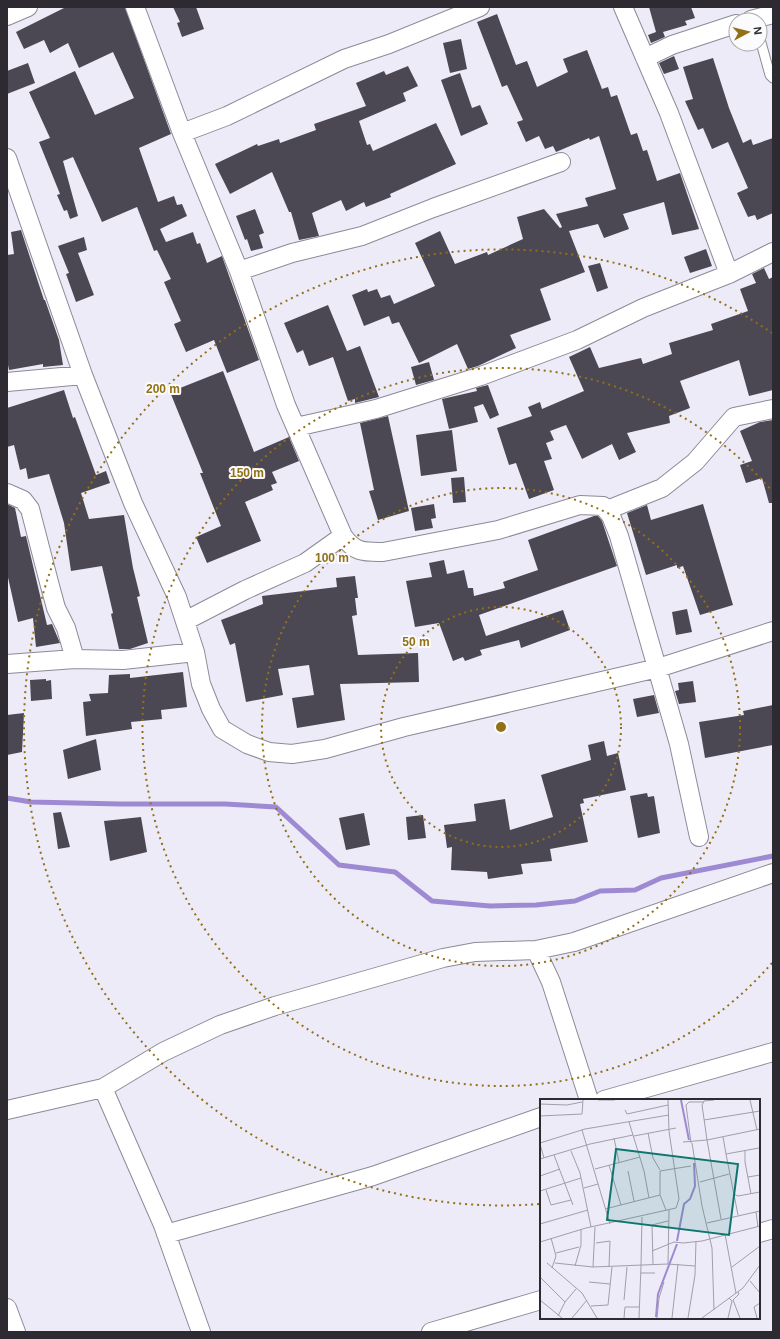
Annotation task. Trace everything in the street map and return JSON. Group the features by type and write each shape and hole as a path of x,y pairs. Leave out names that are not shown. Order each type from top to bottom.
{"street":[{"path":"7,16 28,7"},
{"path":"135,7 182,133 239,271 270,362 343,536 350,546 364,552 383,552 498,530 580,505 603,506 611,516 619,536 658,668 679,744 699,837"},
{"path":"182,133 227,116 344,59 388,44 480,7"},
{"path":"623,7 669,113 729,274"},
{"path":"645,58 672,45 728,27"},
{"path":"7,158 83,375 133,503 177,597 195,652 201,684 211,709 222,729 247,744 269,752 292,754 326,748 404,727 658,668 773,631"},
{"path":"239,271 292,253 362,236 433,208 561,162"},
{"path":"296,427 376,409 481,376 577,340 643,308 729,274 773,252"},
{"path":"7,382 83,375"},
{"path":"607,510 662,488 694,462 734,416 773,409"},
{"path":"7,493 23,500 30,509 56,608 66,628 75,659"},
{"path":"185,621 245,590 305,563 343,536"},
{"path":"7,664 75,659 122,660 195,652"},
{"path":"7,1110 103,1088 163,1052 220,1025 275,1006 443,958 475,952 536,950 574,942 773,873"},
{"path":"536,950 551,982 589,1099"},
{"path":"610,1099 630,1096 773,1052"},
{"path":"103,1088 166,1234 201,1332"},
{"path":"166,1234 374,1176 540,1117"},
{"path":"760,1233 773,1229"},
{"path":"441,1331 540,1300"},
{"path":"7,1308 16,1332"}],"lane":[{"path":"764,52 770,75 773,78"}],"building":[{"path":"66,7 125,7 171,134 139,148 158,202 174,196 177,205 182,204 187,216 160,229 166,242 193,232 197,244 200,243 207,263 222,256 259,360 227,373 214,340 186,352 174,324 181,321 164,282 171,279 157,250 154,251 137,207 102,222 73,157 63,161 78,216 70,219 67,210 64,211 57,195 60,194 39,142 50,138 29,92 75,71 95,115 134,98 113,52 79,68 68,43 50,53 44,40 24,49 16,32"},
{"path":"173,7 196,7 204,29 182,37 177,23 180,22"},
{"path":"649,7 691,7 695,18 685,21 687,25 663,32 665,37 651,43 648,35 656,32"},
{"path":"497,14 516,65 527,61 537,87 568,72 563,59 587,50 602,89 608,87 611,97 617,95 631,135 637,133 643,151 647,150 657,181 680,173 699,229 672,235 664,202 623,214 629,229 604,238 598,224 569,231 585,272 540,289 551,320 510,335 516,348 478,366 468,369 457,344 419,363 399,322 392,324 389,316 364,326 352,295 367,289 368,292 377,289 381,298 390,295 394,304 435,286 415,243 440,231 455,264 487,252 488,255 523,239 517,217 544,209 560,228 562,227 556,214 588,206 585,198 616,189 599,136 590,140 589,138 556,152 553,146 545,149 539,136 526,142 517,122 523,120 507,85 502,87 477,22"},
{"path":"461,39 467,69 450,73 443,43"},
{"path":"674,56 679,69 664,74 659,63"},
{"path":"713,58 729,108 743,143 751,139 753,145 773,138 773,213 757,220 755,215 748,217 737,193 748,188 728,142 712,149 703,128 698,130 685,101 693,99 683,67"},
{"path":"28,63 35,83 7,94 7,71"},
{"path":"408,66 418,86 403,93 406,101 359,121 367,145 370,144 373,151 436,123 456,164 390,194 391,197 366,207 364,202 346,211 341,200 312,213 319,236 299,240 291,212 289,212 272,172 230,194 215,164 257,144 258,146 279,139 280,143 316,130 314,124 366,106 356,83 384,71 386,75"},
{"path":"460,73 472,108 480,105 488,124 461,136 441,80"},
{"path":"255,209 264,233 259,235 263,248 251,251 236,216"},
{"path":"21,230 59,340 63,365 43,367 43,364 9,370 7,360 7,255 14,254 11,232"},
{"path":"84,237 87,250 78,253 94,295 76,302 66,274 69,273 58,246"},
{"path":"706,249 712,266 690,273 684,257"},
{"path":"600,263 608,288 597,292 588,266"},
{"path":"764,268 769,279 773,277 773,390 749,396 739,360 680,381 690,408 669,416 670,423 627,433 636,452 619,460 612,444 582,459 566,425 550,431 554,440 546,443 552,459 544,461 554,490 529,499 516,463 509,465 497,428 532,416 528,407 540,402 542,409 584,391 569,357 590,347 599,368 641,358 643,364 672,354 669,343 713,330 711,324 748,311 740,289 756,283 752,274"},
{"path":"328,305 347,351 360,346 379,397 355,403 355,399 348,401 333,357 309,366 303,350 297,353 284,323"},
{"path":"429,362 434,380 416,385 411,367"},
{"path":"223,371 254,452 289,437 299,461 272,472 277,483 271,485 273,490 245,502 261,541 207,563 196,537 221,526 200,473 203,473 170,392"},
{"path":"488,385 499,415 490,419 483,404 474,407 478,422 449,429 442,399 477,391 476,388"},
{"path":"64,390 73,418 75,417 96,475 106,471 110,483 81,493 89,519 124,515 133,568 140,596 137,597 148,643 130,649 119,649 111,614 113,613 102,566 71,571 64,523 49,474 28,479 26,468 20,470 14,445 7,447 7,408"},
{"path":"388,416 409,511 378,520 369,491 374,490 360,423"},
{"path":"773,420 773,503 769,503 762,478 746,483 740,465 752,461 740,431 760,422"},
{"path":"452,430 457,471 421,476 416,435"},
{"path":"464,477 466,502 453,503 451,478"},
{"path":"7,504 15,508 21,537 26,536 47,625 52,624 60,643 36,647 33,618 18,622 7,573"},
{"path":"434,504 436,518 431,519 433,528 415,531 411,508"},
{"path":"703,504 733,605 700,615 683,566 677,568 677,565 646,575 627,513 647,505 651,520"},
{"path":"594,516 598,516 602,521 617,566 479,615 486,636 563,610 570,630 521,648 519,640 480,650 482,655 465,661 463,657 453,661 439,623 415,627 406,581 432,577 429,563 444,560 447,574 464,570 468,588 473,588 474,596 505,588 503,582 538,570 528,540"},
{"path":"355,576 358,598 355,598 357,615 352,616 358,655 418,653 419,682 340,684 345,720 297,728 292,698 314,695 309,665 278,669 283,695 246,702 235,643 230,645 221,620 263,604 262,596 337,587 336,578"},
{"path":"687,609 692,632 676,635 672,612"},
{"path":"183,672 187,707 161,710 162,719 131,722 132,729 86,736 83,702 91,701 89,694 108,693 109,675 130,674 130,678"},
{"path":"46,679 46,681 51,680 52,699 31,701 30,680"},
{"path":"693,681 696,702 679,704 675,691 679,690 678,683"},
{"path":"654,695 659,713 637,717 633,699"},
{"path":"773,705 773,745 705,758 699,722 744,715 743,711"},
{"path":"24,713 22,752 7,755 7,715"},
{"path":"96,739 101,770 68,779 63,750"},
{"path":"604,741 607,756 618,753 626,790 583,799 584,803 580,804 588,842 550,849 552,861 521,864 523,874 488,879 487,872 451,870 452,847 447,848 444,825 476,821 474,804 505,799 510,830 553,817 541,775 591,760 588,745"},
{"path":"647,793 648,797 654,796 660,833 638,838 630,796"},
{"path":"61,812 70,847 58,849 53,813"},
{"path":"364,813 370,845 346,850 339,818"},
{"path":"423,815 426,838 408,840 406,817"},
{"path":"141,817 147,852 110,861 104,821"}],"waterway":[{"path":"7,798 31,802 225,804 276,807 339,865 395,872 432,901 490,906 536,905 575,901 600,891 635,890 661,878 773,856"}]}
